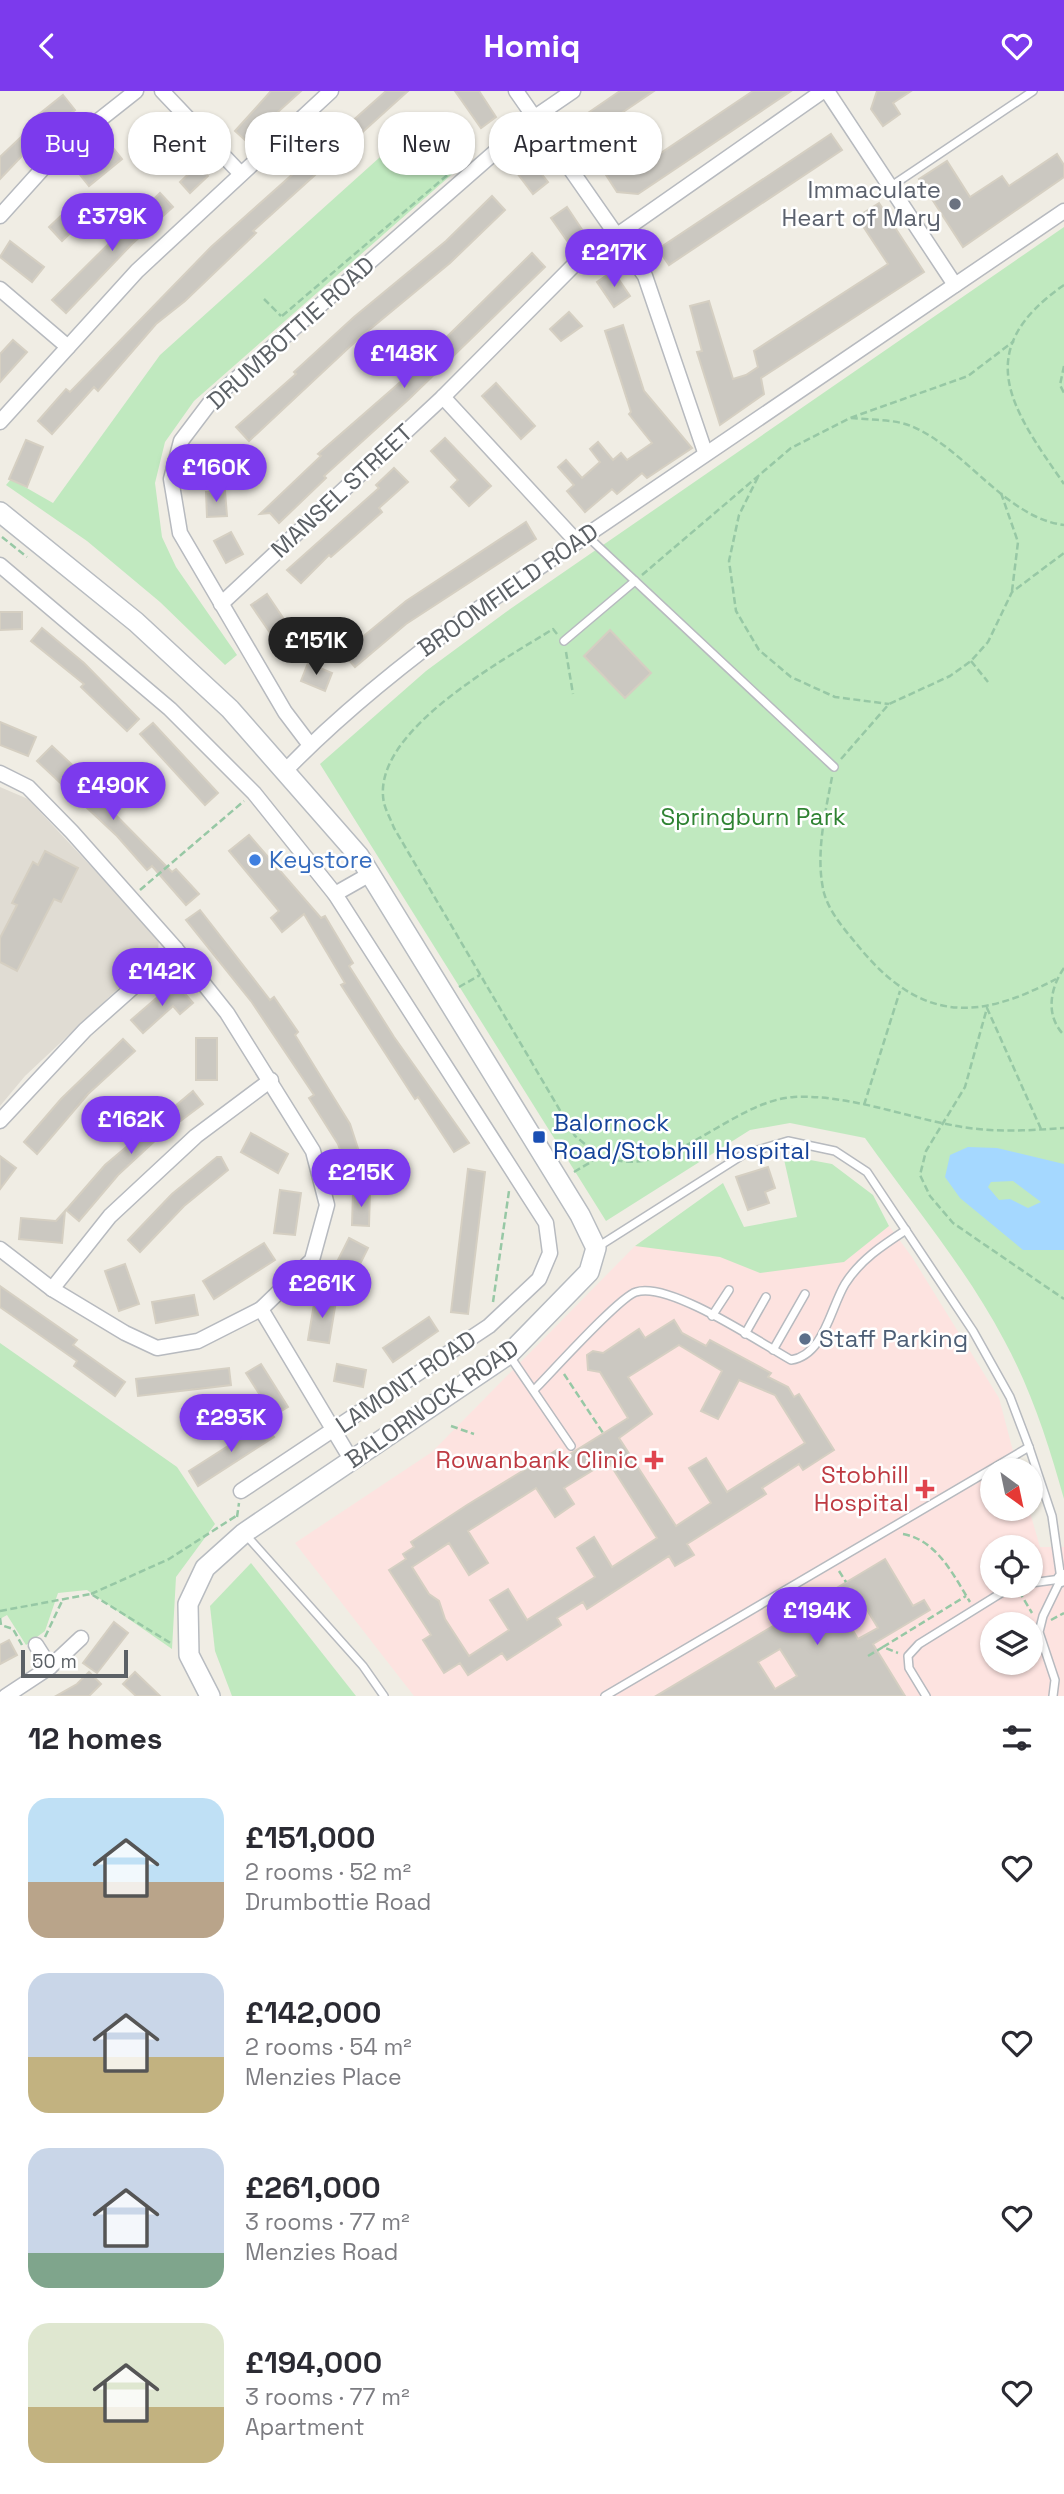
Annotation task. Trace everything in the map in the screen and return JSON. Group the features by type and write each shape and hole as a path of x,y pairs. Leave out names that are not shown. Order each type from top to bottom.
{"street":[{"path":"0,216 55,155 136,91"},
{"path":"162,91 241,174"},
{"path":"516,91 531,112"},
{"name":"DRUMBOTTIE ROAD","path":"542,112 573,91"},
{"path":"825,91 955,285"},
{"name":"MANSEL STREET","path":"221,604 443,397 573,266 825,91"},
{"path":"0,422 137,271 329,92"},
{"name":"DRUMBOTTIE ROAD","path":"310,745 285,712 180,533 171,479 181,441 212,400 489,157"},
{"path":"575,175 645,276 705,452"},
{"name":"BROOMFIELD ROAD","path":"286,770 310,745 413,656 705,452 1064,211"},
{"path":"0,289 68,347"},
{"path":"443,397 581,539"},
{"path":"0,512 136,622 230,709 286,770 372,873 498,1086 580,1215 596,1248"},
{"path":"0,565 170,709 254,793 335,894 512,1169"},
{"path":"0,773 29,787 176,949 227,1013 313,1151 327,1205 312,1260 261,1309 198,1341 157,1348 125,1333 52,1289 0,1249"},
{"path":"335,894 372,873"},
{"path":"0,1121 85,1030 176,949"},
{"path":"52,1289 110,1216 196,1136 271,1080"},
{"name":"LAMONT ROAD","path":"241,1491 489,1326 539,1279 550,1253 546,1223 512,1169"},
{"name":"BALORNOCK ROAD","path":"209,1696 189,1655 188,1604 205,1568 240,1525 352,1461 509,1354 589,1272 596,1248"},
{"path":"261,1309 352,1461"},
{"path":"6,1696 50,1667 81,1638"},
{"path":"36,1645 50,1667"}],"lane":[{"path":"890,187 1033,91"},
{"path":"581,539 635,581 834,767"},
{"path":"564,641 635,581"},
{"path":"596,1248 744,1154 788,1141 835,1151 867,1172 973,1331 1010,1397 1028,1447 1052,1516 1063,1579 1043,1616 1039,1632 1055,1680 1053,1696"},
{"path":"535,1389 633,1292 652,1289 676,1296 791,1360 803,1358 814,1349 846,1283 865,1259 906,1230"},
{"path":"712,1316 729,1290"},
{"path":"773,1350 805,1294"},
{"path":"745,1334 766,1297"},
{"path":"509,1354 571,1446"},
{"path":"605,1696 1028,1447"},
{"path":"240,1525 363,1666 384,1696"},
{"path":"1043,1582 1063,1579"},
{"path":"926,1696 909,1668 908,1656 919,1644 993,1598"}],"path":[{"path":"282,316 461,160 480,165"},
{"path":"1064,285 1031,310 1020,324 1014,341 1007,385 1023,425 1064,484"},
{"path":"264,299 294,328"},
{"path":"635,581 791,448 850,418 968,376 1014,341"},
{"path":"1064,366 1060,385 1064,393"},
{"path":"850,418 909,425 950,448 1001,493 1046,523 1064,525"},
{"path":"758,476 739,516 729,561 736,611 759,650 791,677 835,697 888,704"},
{"path":"1001,493 1018,542 1012,592 988,642 971,661 950,676 888,704 834,767 821,837 824,893 837,921 900,989 943,1007 987,1008 1022,997 1056,979"},
{"path":"1012,592 1064,553"},
{"path":"573,694 564,641 553,629 468,683 428,714 402,742 386,773 384,801 394,828 575,1136 601,1156 634,1163 664,1156 758,1106 794,1097 864,1105 978,1129 1064,1128"},
{"path":"971,661 988,682"},
{"path":"130,898 254,793"},
{"path":"1064,968 1056,979 1050,1005 1057,1028 1064,1035"},
{"path":"446,995 480,975"},
{"path":"864,1105 900,989"},
{"path":"987,1008 965,1087 926,1151 920,1175 930,1196 953,1223 1064,1299"},
{"path":"987,1008 1042,1130"},
{"path":"489,1326 512,1169"},
{"path":"558,1365 603,1433"},
{"path":"451,1426 474,1434"},
{"path":"0,1611 91,1594 240,1525 241,1491"},
{"path":"909,1535 943,1559 974,1610"},
{"path":"833,1562 846,1582"},
{"path":"91,1594 189,1655"},
{"path":"868,1656 966,1596"},
{"path":"883,1647 908,1656"}],"shaded area":[{"path":"0,787 28,799 159,939 158,951 25,1076 0,1106"},
{"name":"Rowanbank Clinic","path":"889,1226 912,1257 999,1398 1015,1458 980,1458 980,1521 1032,1521 1037,1535 980,1535 980,1598 1043,1598 1043,1547 1064,1547 1064,1696 414,1696 295,1543 432,1452 635,1246"}],"green space":[{"path":"378,159 378,175 451,175 194,401 165,442 155,483 162,537 176,567 237,655 225,665 160,602 87,541 6,485 11,479 53,503 160,355 360,175 364,175 364,171"},
{"name":"Springburn Park","path":"1064,227 1064,1499 1023,1378 1004,1340 956,1262 865,1138 790,1123 750,1130 606,1221 320,764 426,671 506,612"},
{"path":"783,1155 832,1164 873,1195 889,1226 844,1262 760,1273 720,1257 635,1246 723,1183 744,1227 797,1217"},
{"path":"0,1343 177,1467 215,1524 176,1577 172,1649 87,1590 58,1593 45,1631 26,1645 7,1615 0,1619"},
{"path":"251,1563 356,1696 232,1696 215,1651 210,1606"}],"water":[{"path":"968,1147 997,1148 1064,1164 1064,1250 1023,1250 960,1198 945,1177 950,1155","holes":["1013,1181 1041,1202 1028,1208 1010,1199 999,1200 988,1187 991,1182"]}],"building":[{"path":"271,91 301,91 278,112 252,112"},
{"path":"386,91 408,91 385,112 378,112 378,118 364,131 362,112"},
{"path":"455,91 479,91 493,112 489,112 489,122 481,128 475,119 475,112 470,112"},
{"path":"620,91 654,91 623,112 589,112"},
{"path":"753,91 791,91 638,194 617,192 606,175 662,175 662,152"},
{"path":"877,91 911,91 893,103 900,114 883,126 871,109"},
{"path":"63,95 75,110 72,112 42,112"},
{"path":"245,120 245,140 235,131"},
{"path":"831,134 842,150 669,265 658,249"},
{"path":"21,137 21,157 0,179 0,157"},
{"path":"114,149 122,159 114,166"},
{"path":"1057,154 1064,165 1064,177 963,247 919,179 947,161 970,197 1002,176 1009,186"},
{"path":"80,175 102,175 89,186"},
{"path":"187,175 208,176 190,193 180,182"},
{"path":"292,175 315,175 253,231 256,233 185,301 156,324 98,391 94,387 52,434 38,421 66,389 70,392 211,247"},
{"path":"519,175 542,175 548,182 533,194"},
{"path":"160,193 173,207 132,244 66,313 52,300"},
{"path":"492,196 505,210 450,263 357,340 249,441 236,427 296,374 294,372 354,317 446,241"},
{"path":"80,198 93,211 62,241 49,227"},
{"path":"879,203 924,272 761,378 764,394 720,425 697,352 702,351 690,306 709,301 733,379 746,375 758,367 754,351 888,264 857,217"},
{"path":"567,207 583,231 568,242 551,218"},
{"path":"10,241 44,267 32,282 0,257"},
{"path":"532,253 545,267 409,399 324,476 326,478 279,523 270,513 260,514 321,456 318,454 405,378"},
{"path":"613,271 630,296 614,307 597,282"},
{"path":"569,312 582,326 561,341 550,329"},
{"path":"623,325 644,391 692,448 647,478 642,473 617,494 612,489 585,512 567,491 574,485 558,467 566,460 582,478 600,462 590,449 598,442 613,460 621,453 627,460 652,443 629,414 631,412 605,331"},
{"path":"13,340 27,352 0,382 0,354"},
{"path":"496,383 535,426 521,439 482,396"},
{"path":"445,438 491,486 469,506 451,487 458,480 431,451"},
{"path":"26,440 43,447 27,487 9,479"},
{"path":"220,446 237,453 227,477 209,469"},
{"path":"394,468 408,482 379,508 382,512 331,557 329,555 301,583 287,570 379,488 376,485"},
{"path":"225,491 227,516 207,517 206,492"},
{"path":"526,522 536,539 406,624 355,667 343,653 406,601"},
{"path":"231,532 243,554 226,563 214,541"},
{"path":"267,594 304,649 288,659 251,605"},
{"path":"0,612 22,612 22,629 0,630"},
{"path":"42,628 84,663 139,719 127,731 81,687 84,684 31,641"},
{"path":"610,630 651,673 625,698 584,656"},
{"path":"308,663 332,673 325,691 301,681"},
{"path":"0,722 36,737 28,756 0,745"},
{"path":"153,723 218,793 205,805 140,734"},
{"path":"52,746 83,775 79,778 172,872 176,869 199,894 186,905 152,866 147,870 117,836 37,761"},
{"path":"249,835 321,918 325,916 353,963 349,966 394,1037 469,1143 454,1152 418,1097 415,1099 341,985 345,983 304,914 282,932 271,918 279,911 229,851"},
{"path":"45,851 78,868 61,902 54,899 17,971 0,962 0,938 17,905 12,903 33,862 38,865"},
{"path":"200,910 270,1000 274,997 298,1032 295,1035 350,1124 365,1170 349,1175 338,1144 309,1098 314,1095 251,1001 186,920"},
{"path":"179,987 193,1003 180,1014 173,1006 143,1033 131,1020 167,989 171,994"},
{"path":"196,1038 217,1038 217,1080 196,1080"},
{"path":"123,1039 135,1051 88,1094 37,1154 24,1142 61,1099"},
{"path":"193,1091 203,1104 159,1137 118,1175 79,1221 66,1210 105,1165"},
{"path":"251,1133 288,1154 278,1173 241,1152"},
{"path":"0,1156 16,1168 0,1189"},
{"path":"217,1157 221,1157 228,1170 184,1206 140,1252 128,1240 172,1194"},
{"path":"768,1167 775,1188 765,1192 769,1203 748,1210 736,1177"},
{"path":"468,1169 485,1172 468,1314 451,1312"},
{"path":"280,1190 301,1193 295,1235 274,1233"},
{"path":"353,1191 370,1192 369,1226 352,1225"},
{"path":"65,1211 62,1243 19,1239 21,1218 56,1221"},
{"path":"349,1238 368,1248 349,1286 330,1276"},
{"path":"264,1243 275,1260 214,1299 203,1281"},
{"path":"125,1264 139,1304 119,1311 105,1271"},
{"path":"0,1286 77,1340 73,1345 125,1382 115,1396 74,1366 77,1361 0,1307"},
{"path":"194,1295 198,1315 156,1323 152,1302"},
{"path":"315,1298 336,1301 329,1343 308,1340"},
{"path":"429,1317 438,1331 393,1362 383,1348"},
{"path":"674,1320 682,1333 706,1346 710,1340 771,1373 768,1377 788,1387 794,1397 799,1394 834,1450 803,1470 799,1464 762,1488 766,1494 687,1544 694,1555 675,1566 669,1556 587,1609 583,1602 557,1618 561,1625 507,1660 502,1653 468,1675 460,1663 444,1673 423,1640 431,1635 389,1570 406,1559 403,1554 414,1547 411,1542 467,1505 557,1450 562,1459 628,1418 600,1372 588,1370 587,1355 593,1351 603,1353 639,1329 645,1338","holes":["679,1345 722,1371 701,1411 718,1419 739,1380 775,1395 805,1443 727,1492 706,1458 689,1468 711,1503 676,1526 619,1438 652,1414 628,1377","608,1461 657,1538 612,1567 594,1537 577,1548 595,1577 527,1620 508,1589 490,1600 509,1630 469,1656 445,1619 439,1601 429,1594 412,1567 449,1543 469,1575 488,1563 468,1531 536,1488 555,1517 574,1504 564,1488"]},
{"path":"261,1364 288,1407 273,1416 246,1373"},
{"path":"337,1364 366,1370 363,1387 334,1381"},
{"path":"229,1368 231,1385 138,1396 136,1379"},
{"path":"264,1423 274,1437 198,1486 189,1471"},
{"path":"885,1559 913,1606 924,1600 930,1610 873,1644 905,1696 656,1696","holes":["861,1600 878,1628 858,1639 842,1612","780,1649 797,1676 775,1689 758,1662"]},
{"path":"114,1622 128,1633 97,1673 83,1663"},
{"path":"9,1640 17,1655 0,1664 0,1645"},
{"path":"89,1672 101,1684 89,1696 56,1696 77,1684"},
{"path":"135,1672 160,1696 136,1696 123,1684"}],"place":[{"name":"Immaculate Heart of Mary","path":"955,204"},
{"name":"Keystore","path":"255,860"},
{"name":"Balornock Road/Stobhill Hospital","path":"539,1137"},
{"name":"Staff Parking","path":"805,1339"},
{"name":"Rowanbank Clinic","path":"654,1460"},
{"name":"Stobhill Hospital","path":"925,1489"}]}
